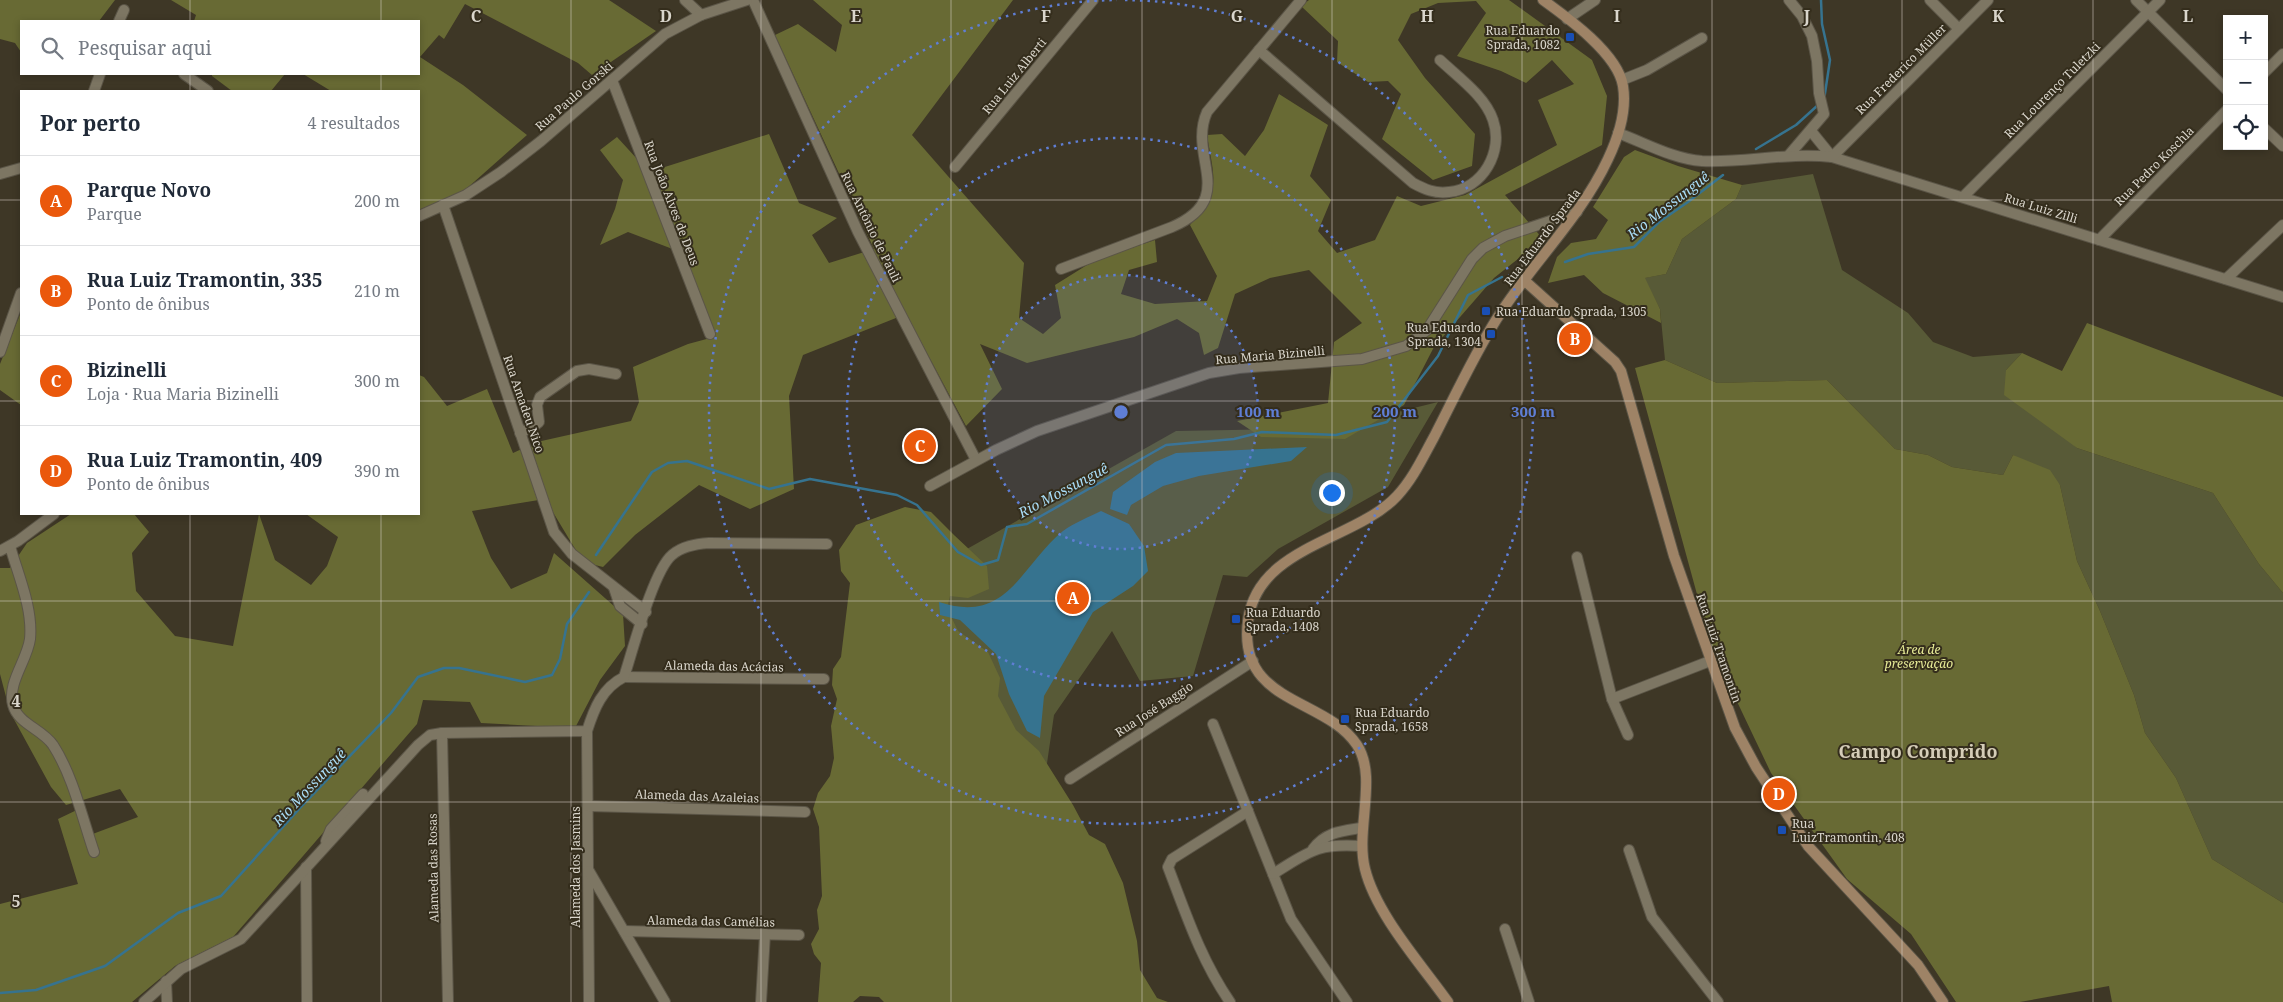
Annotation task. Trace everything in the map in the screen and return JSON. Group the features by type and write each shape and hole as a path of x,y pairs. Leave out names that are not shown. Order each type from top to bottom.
{"main road":[{"path":"1542,0 1567,19 1602,51 1622,80"},
{"name":"Rua Eduardo Sprada","path":"1448,1002 1377,899 1365,871 1361,846 1366,773 1363,756 1355,741 1339,727 1271,686 1253,661 1248,640 1249,611 1259,590 1275,572 1296,556 1376,512 1398,496 1416,470 1496,320 1577,212 1599,177 1618,133 1623,111 1622,80"},
{"name":"Rua Luiz Tramontin","path":"1525,281 1615,362 1621,371 1674,556 1727,710 1745,749 1795,829 1830,872 1918,965 1942,1002"}],"street":[{"path":"685,0 700,15"},
{"name":"Rua Paulo Gorski","path":"420,216 466,195 501,172 612,80 656,39 700,15 747,0"},
{"name":"Rua Antônio de Pauli","path":"753,0 858,232 976,460"},
{"name":"Rua Luiz Alberti","path":"956,167 1093,0"},
{"path":"1061,269 1172,228 1183,223 1194,214 1202,204 1209,184 1200,135 1207,112 1301,0"},
{"path":"1567,19 1595,0"},
{"path":"1789,0 1805,21 1812,36 1817,61 1823,116 1789,155"},
{"path":"1930,0 1960,28"},
{"name":"Rua Frederico Müller","path":"1832,157 1988,0"},
{"path":"2136,0 2223,86"},
{"name":"Rua Lourenço Tuletzki","path":"1962,197 2160,0"},
{"path":"119,20 124,10"},
{"path":"1622,80 1647,70 1702,38"},
{"path":"1259,50 1413,182 1425,189 1450,192 1475,182 1484,172 1492,158 1495,133 1493,120 1481,99 1440,60"},
{"path":"2268,68 2283,54"},
{"path":"94,90 100,75"},
{"path":"185,75 207,90"},
{"name":"Rua João Alves de Deus","path":"612,80 710,334"},
{"name":"Rua Pedro Koschla","path":"2098,240 2223,114"},
{"path":"1811,131 1832,157"},
{"path":"2268,132 2283,146"},
{"name":"Rua Luiz Zilli","path":"1618,133 1675,155 1694,160 1716,161 1789,155 1832,157 2283,297"},
{"path":"0,174 20,168"},
{"name":"Rua Amadeu Nico","path":"443,206 557,538 614,588 646,612"},
{"name":"Rua Maria Bizinelli","path":"930,486 976,460 1037,431 1209,373 1239,368 1362,359 1406,346 1427,330 1472,259 1483,248 1505,236 1577,212"},
{"path":"2226,279 2283,225"},
{"path":"0,352 20,296"},
{"path":"520,432 539,422 537,405 540,397 577,371 589,369 616,374"},
{"path":"0,551 10,546 53,515"},
{"path":"144,1002 166,981 191,963 236,943 324,848 331,829 370,787 385,780 424,739 442,733 587,731 595,708 605,690 624,677 657,579 665,562 673,554 689,546 708,543 827,544"},
{"path":"10,546 27,607 30,639 11,694 12,704 15,712 45,735 58,754 70,781 94,852"},
{"path":"1577,557 1612,699 1628,735"},
{"name":"Rua Amadeu Nico","path":"614,588 620,606 642,624"},
{"name":"Rua José Baggio","path":"1070,779 1253,661"},
{"path":"1612,699 1710,661"},
{"name":"Alameda das Acácias","path":"624,677 824,679"},
{"path":"1213,724 1297,929 1347,1002"},
{"name":"Alameda dos Jasmins","path":"587,731 589,1002"},
{"name":"Alameda das Rosas","path":"442,733 448,1002"},
{"name":"Alameda das Azaleias","path":"588,806 805,812"},
{"path":"1230,1002 1210,970 1196,942 1168,867 1172,859 1248,810"},
{"path":"1313,850 1318,842 1329,834 1361,828"},
{"path":"1273,874 1313,850 1337,844 1361,846"},
{"path":"1629,850 1652,917 1718,1002"},
{"path":"306,866 307,1002"},
{"path":"588,870 665,1002"},
{"path":"1505,929 1529,1002"},
{"name":"Alameda das Camélias","path":"624,931 798,935"},
{"path":"762,1002 766,934"},
{"path":"166,981 167,1002"}],"green space":[{"path":"0,0 115,0 100,20 20,20 20,50 15,43 0,39"},
{"path":"171,0 609,0 656,31 592,75 578,63 465,4 444,39 439,35 420,57 420,20 194,20 196,15"},
{"path":"813,0 1013,0 912,135 1024,263 1019,318 1043,334 1061,318 1055,285 1095,260 1155,240 1157,262 1129,270 1121,294 1155,304 1207,301 1217,276 1190,225 1207,202 1213,183 1207,135 1222,134 1245,156 1264,130 1279,94 1328,125 1310,176 1331,200 1318,231 1337,253 1375,240 1397,196 1421,206 1465,195 1557,145 1538,100 1574,84 1552,60 1526,83 1501,71 1457,56 1486,13 1476,1 1438,3 1411,14 1398,40 1425,78 1475,134 1472,166 1433,180 1382,139 1401,94 1388,81 1368,82 1337,62 1338,41 1301,6 1309,0 1509,0 1592,60 1607,96 1602,145 1505,195 1543,239 1494,278 1434,347 1404,405 1345,439 1261,437 1237,421 1328,403 1334,342 1362,323 1309,270 1270,278 1235,294 1218,348 1204,355 1199,333 1177,319 1134,337 1027,363 980,344 1002,389 966,426 906,314 803,355 789,396 794,489 750,509 699,485 635,535 603,567 583,562 545,499 472,511 491,558 511,589 547,573 554,553 623,614 625,646 600,680 575,728 481,723 470,702 423,700 417,724 233,937 175,966 132,1002 0,1002 0,904 78,884 58,819 81,808 90,835 138,817 120,789 66,805 51,787 10,712 0,674 0,568 10,568 27,543 69,515 135,515 149,532 132,553 136,591 175,636 233,646 259,515 275,560 311,585 327,566 338,537 307,515 420,515 420,375 424,377 447,406 487,389 513,453 537,442 631,421 639,402 633,367 688,344 714,337 683,253 628,232 600,245 615,209 623,180 600,150 617,137 649,172 769,134 799,203 837,218 812,235 829,263 874,249 775,35 798,24 836,52 842,25"},
{"path":"420,57 463,85 527,135 465,190 420,210 420,90 329,90 305,75 420,75"},
{"path":"284,75 272,90 231,90 212,76"},
{"path":"1635,150 1678,166 1742,185 1736,199 1682,239 1666,274 1645,278 1660,309 1661,323 1603,293 1584,275 1548,283 1557,257 1571,243 1596,239 1608,220 1593,207 1624,157"},
{"path":"1813,174 1842,270 1908,313 1933,342 1973,357 2022,353 2006,370 2077,448 2213,493 2259,564 2283,593 2283,903 2212,859 2176,778 2145,733 2134,695 2100,611 2077,561 2060,485 2013,455 2003,475 1952,467 1928,455 1895,449 1827,380 1717,383 1665,360 1660,309 1644,278 1666,274 1682,239 1736,199 1742,185"},
{"path":"20,314 20,404 0,390 0,364"},
{"path":"2087,323 2283,397 2283,593 2259,564 2213,493 2077,448 2004,395 2006,370 2022,353 2062,371"},
{"name":"Área de preservação","path":"1665,360 1717,383 1827,380 1895,449 1928,455 1952,467 2003,475 2013,455 2050,470 2060,485 2077,561 2100,611 2134,695 2145,733 2176,778 2212,859 2283,903 2283,1002 2112,1002 2109,986 2020,1002 1956,1002 1911,934 1847,879 1771,773 1712,649 1635,368"},
{"path":"1438,402 1388,487 1278,549 1247,577 1223,575 1193,676 1140,681 1112,631 1054,715 1043,791 923,618 942,563 1176,431 1333,428"},
{"path":"905,507 931,512 987,566 989,589 968,598 950,596 947,608 958,631 988,652 1000,678 998,696 1016,730 1039,751 1073,805 1089,835 1105,844 1123,883 1137,941 1140,970 1157,998 1168,1002 884,1002 879,997 860,996 853,1002 818,1002 821,963 814,954 811,944 819,929 817,910 822,896 819,827 813,809 818,793 830,776 834,758 831,726 837,699 832,685 833,669 841,657 850,583 841,571 839,550 856,525"}],"water":[{"path":"1307,447 1291,461 1199,476 1163,486 1131,505 1127,515 1110,509 1113,492 1155,462 1176,453"},
{"path":"1101,511 1129,524 1144,546 1148,571 1133,586 1093,612 1044,696 1040,738 1027,731 1009,694 996,654 960,620 940,615 939,602 962,607 981,606 997,599 1011,588 1048,545 1063,531"}],"waterway":[{"name":"Rio Mossunguê","path":"1821,0 1822,24 1830,60 1824,100"},
{"name":"Rio Mossunguê","path":"1756,149 1796,125 1818,105"},
{"name":"Rio Mossunguê","path":"1565,262 1588,254 1634,247 1659,222 1723,175"},
{"name":"Rio Mossunguê","path":"596,555 652,472 668,463 687,461 769,489 810,479 897,495 917,505 958,552 981,565 998,560 1007,527 1027,524 1166,445 1234,439 1262,432 1336,435 1387,422 1438,356 1468,295 1502,277"},
{"name":"Rio Mossunguê","path":"0,993 36,990 105,966 178,913 221,896 300,808 391,713 418,677 444,668 459,668 525,682 552,675 560,659 567,624 589,592"}],"place":[{"name":"Rua Eduardo Sprada, 1082","path":"1570,37"},
{"name":"Rua Eduardo Sprada, 1305","path":"1486,311"},
{"name":"Rua Eduardo Sprada, 1304","path":"1491,334"},
{"name":"Rua Luiz Tramontin, 335","path":"1575,339"},
{"name":"Bizinelli","path":"920,446"},
{"name":"Parque Novo","path":"1073,598"},
{"name":"Rua Eduardo Sprada, 1408","path":"1236,619"},
{"name":"Rua Eduardo Sprada, 1658","path":"1345,719"},
{"name":"Rua Luiz Tramontin, 409","path":"1779,794"},
{"name":"Rua LuizTramontin, 408","path":"1782,830"}],"district":[{"name":"Campo Comprido","path":"1918,751"}]}
